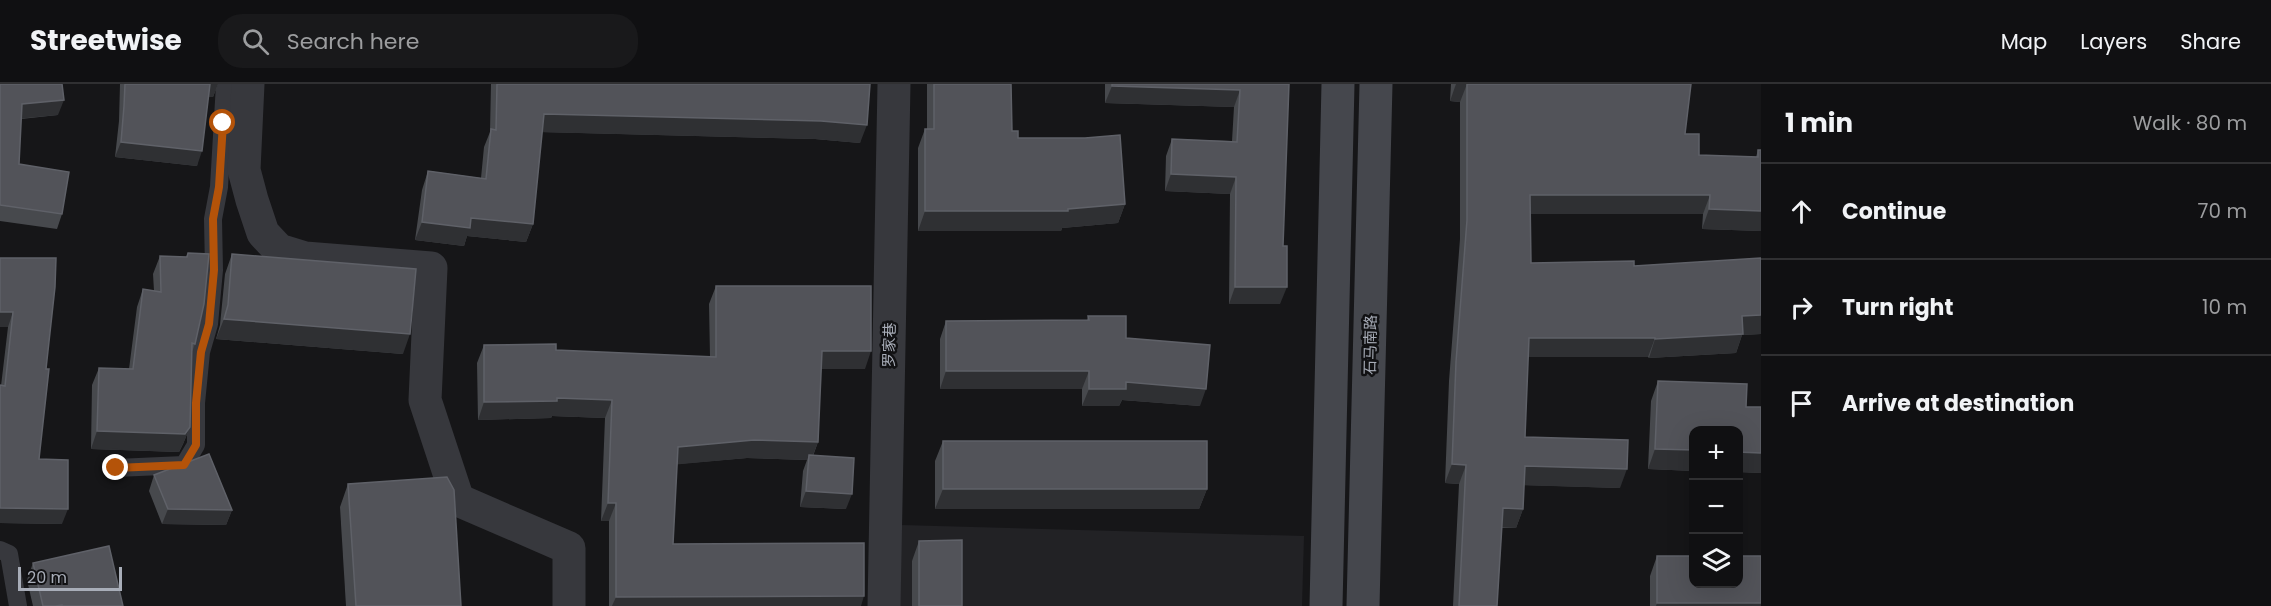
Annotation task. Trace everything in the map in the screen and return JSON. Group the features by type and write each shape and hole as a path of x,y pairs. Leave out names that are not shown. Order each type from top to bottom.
{"main road":[{"path":"1326,606 1338,84"},
{"name":"石马南路","path":"1363,606 1376,84"}],"street":[{"path":"248,84 244,170 263,233 279,250 305,258 431,268 425,400 459,500 569,548 569,606"},
{"name":"罗家巷","path":"884,606 894,84"}],"lane":[{"path":"116,468 184,465 196,445 196,403 201,352 209,324 214,270 213,219 219,187 225,84"},
{"path":"0,550 9,554 18,606"}],"shaded area":[{"path":"901,525 1304,536 1302,606 899,606"}],"building":[{"path":"0,84 62,84 64,100 22,104 19,164 69,172 62,214 0,205"},
{"path":"125,84 210,84 202,151 121,142"},
{"path":"497,84 870,84 867,125 821,121 544,114 533,224 471,218 470,228 422,222 428,171 486,179 491,129 496,130"},
{"path":"934,84 1011,84 1012,131 1018,131 1018,138 1085,138 1120,135 1125,204 1068,209 1068,211 925,211 925,129 934,129"},
{"path":"1112,84 1289,84 1283,246 1287,246 1287,287 1235,287 1236,177 1171,174 1172,139 1237,142 1240,90 1112,86"},
{"path":"1467,84 1691,84 1685,134 1699,134 1699,155 1758,157 1758,150 1761,150 1761,211 1709,209 1710,195 1530,195 1531,263 1634,261 1634,266 1761,258 1761,315 1742,316 1743,334 1655,339 1529,338 1525,437 1628,440 1627,469 1525,466 1523,509 1503,508 1497,606 1459,606 1466,465 1452,464 1456,362 1467,220"},
{"path":"188,253 209,254 204,304 195,344 192,343 190,427 185,434 97,431 99,368 133,369 143,289 161,292 160,256 187,257"},
{"path":"232,254 416,269 410,334 224,319 228,305"},
{"path":"0,258 56,258 46,369 49,369 39,459 68,460 68,509 0,508 0,385 5,386 13,312 0,312"},
{"path":"716,286 871,286 871,351 822,351 818,442 754,440 678,447 673,544 864,543 864,596 616,597 616,503 608,503 612,400 557,398 557,401 484,402 484,345 556,344 556,350 716,357"},
{"path":"1088,316 1126,316 1126,338 1210,345 1206,389 1126,382 1126,389 1089,389 1089,371 946,371 946,321 1089,320"},
{"path":"1658,381 1747,384 1746,407 1761,407 1761,453 1743,452 1743,426 1689,426 1689,450 1655,449"},
{"path":"943,441 1207,441 1207,489 943,489"},
{"path":"209,454 232,510 168,509 154,475"},
{"path":"809,455 854,458 852,494 806,491"},
{"path":"447,477 454,490 461,606 356,606 348,484"},
{"path":"962,540 962,606 919,606 919,541"},
{"path":"109,546 123,606 43,606 33,563"},
{"path":"1657,556 1689,556 1689,588 1743,588 1743,556 1761,556 1761,603 1657,603"}],"route":[{"path":"116,468 184,465 196,445 196,403 201,352 209,324 214,270 213,219 219,187 223,123"}]}
